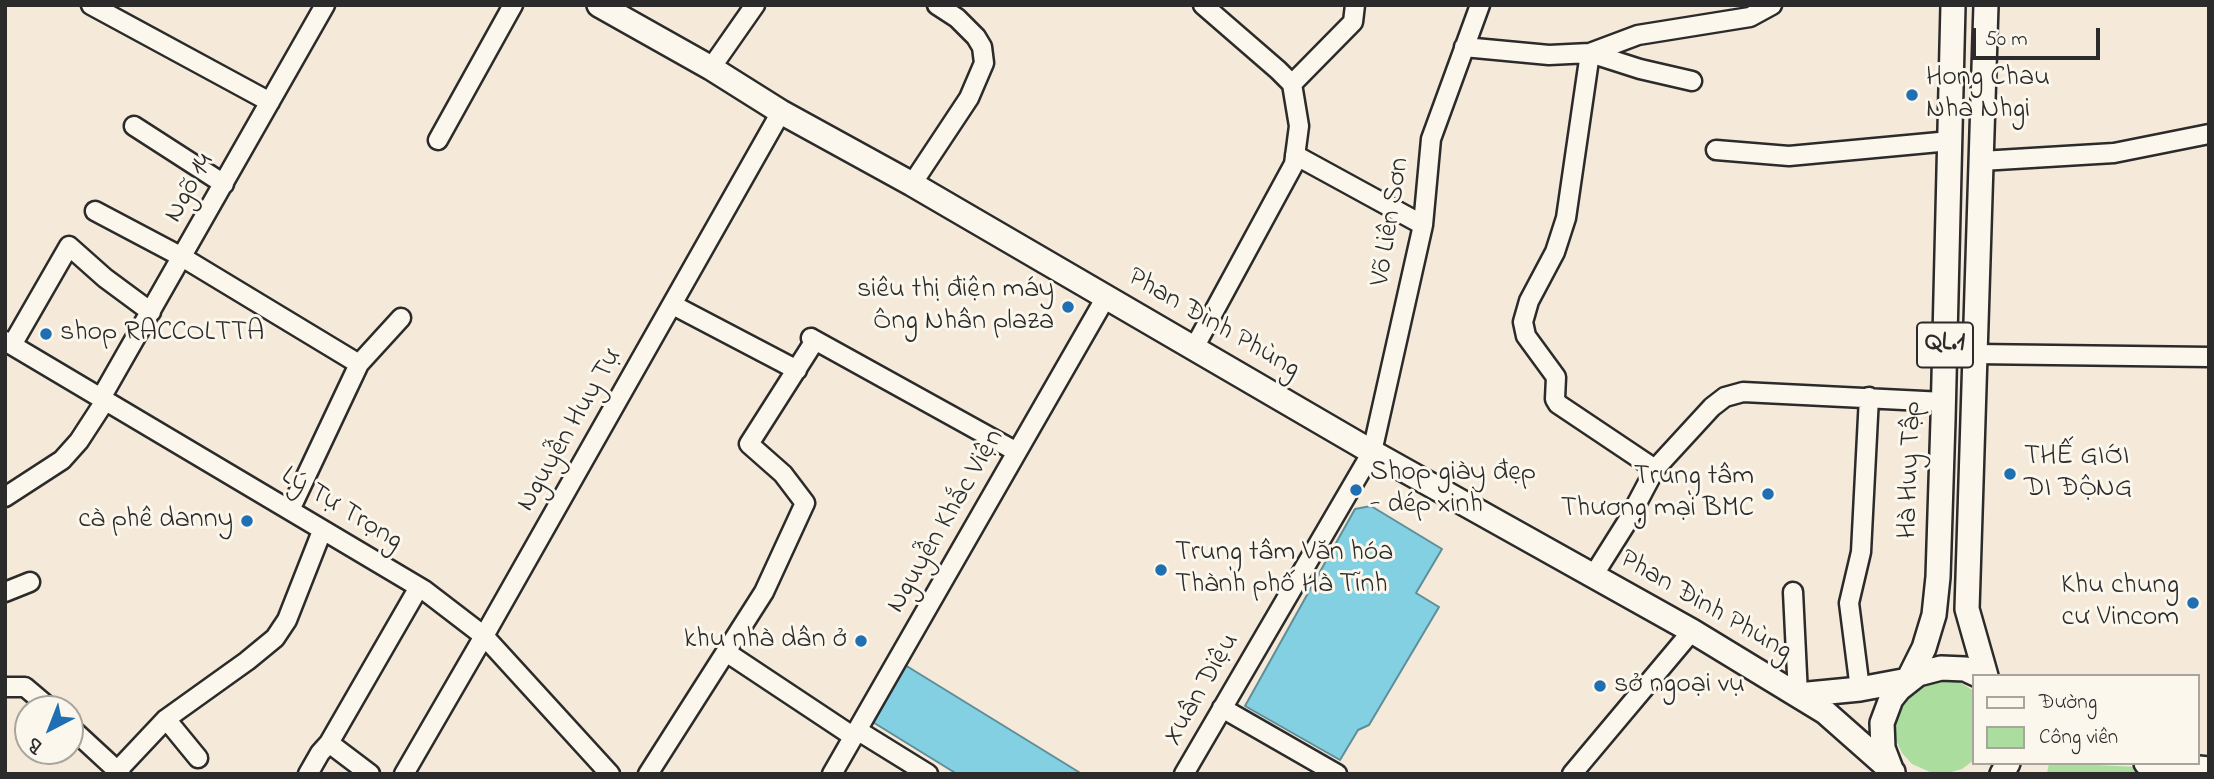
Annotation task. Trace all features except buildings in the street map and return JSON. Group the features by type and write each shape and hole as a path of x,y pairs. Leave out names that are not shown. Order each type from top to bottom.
{"main road":[{"name":"Phan Đình Phùng","path":"599,5 1372,452 1692,631 1825,712 1894,773"},
{"name":"Hà Huy Tập","path":"1908,680 1924,648 1934,615 1938,577 1954,5"},
{"name":"QL.1","path":"1985,674 1967,609 1986,5"},
{"name":"Phan Đình Phùng","path":"1798,695 1860,689 1908,680 1941,668 1965,670 1975,674"},
{"name":"QL.1","path":"1894,773 1882,748 1882,723 1891,699 1908,680"},
{"path":"2167,765 2209,769"}],"street":[{"path":"90,5 270,102"},
{"name":"Ngõ 14","path":"5,497 62,460 79,441 325,5"},
{"path":"438,139 513,5"},
{"path":"711,68 755,5"},
{"path":"912,184 978,83 984,63 982,47 976,37 957,18 937,5"},
{"path":"1194,348 1294,164 1299,126 1292,84 1203,5"},
{"path":"1292,84 1353,22 1355,5"},
{"name":"Võ Liên Sơn","path":"1372,452 1423,225 1431,139 1480,5"},
{"path":"1464,47 1549,55 1590,53 1638,34 1709,14 1750,17 1772,5"},
{"path":"1590,53 1640,69 1692,81"},
{"path":"1590,53 1566,218 1550,262 1529,301 1523,329 1556,377 1555,399 1558,404 1655,469"},
{"name":"Nguyễn Huy Tự","path":"404,774 781,112"},
{"path":"134,126 224,184"},
{"path":"1982,162 2114,153 2209,134"},
{"path":"1716,150 1789,156 1950,141"},
{"path":"1295,155 1423,225"},
{"path":"95,211 182,257 359,364"},
{"path":"9,343 69,246 150,312"},
{"name":"Nguyễn Khắc Viện","path":"832,774 1106,297"},
{"path":"673,305 797,370"},
{"path":"290,510 359,364 401,318"},
{"path":"648,774 764,592 805,503 783,474 749,444 814,342 811,338 1017,452"},
{"name":"Lý Tự Trọng","path":"9,343 419,587 484,636 610,774"},
{"path":"1975,354 2209,357"},
{"path":"1593,576 1627,522 1655,469 1712,407 1733,393 1944,402"},
{"path":"1860,689 1849,603 1861,552 1870,397"},
{"name":"Xuân Diệu","path":"1184,774 1372,452"},
{"path":"84,740 120,772 166,719 275,638 287,620 322,531"},
{"path":"5,592 30,582"},
{"path":"308,774 320,752 329,743 419,587"},
{"path":"1793,592 1798,695"},
{"path":"1572,774 1692,631"},
{"path":"726,652 855,733 928,774"},
{"path":"5,687 25,687 34,695"},
{"path":"1222,708 1329,772"},
{"path":"166,719 198,758"},
{"path":"329,743 370,774"}],"green space":[{"path":"1930,678 1956,680 1972,690 1972,762 1962,769 1951,772 1930,772 1912,764 1902,753 1895,738 1893,723 1899,702"},
{"path":"2049,765 2209,770 2209,774 2047,773"}],"water":[{"path":"1371,506 1442,549 1416,593 1439,607 1369,725 1358,730 1340,760 1245,706 1355,509"},
{"path":"905,665 1082,774 957,774 871,721"}],"place":[{"name":"Hong Chau Nha Nhgi","path":"1912,95"},
{"name":"siêu thị điện máy Ông Nhân plaza","path":"1068,307"},
{"name":"shop RACCOLTTA","path":"46,334"},
{"name":"THẾ GIỚI DI ĐỘNG","path":"2010,474"},
{"name":"Shop giày đẹp - dép xinh","path":"1356,490"},
{"name":"Trung tâm Thương mại BMC","path":"1768,494"},
{"name":"cà phê danny","path":"247,521"},
{"name":"Trung tâm Văn hóa Thành phố Hà Tĩnh","path":"1161,570"},
{"name":"Khu chung cư Vincom","path":"2193,603"},
{"name":"khu nhà dân ở","path":"861,641"},
{"name":"sở ngoại vụ","path":"1600,686"}]}
